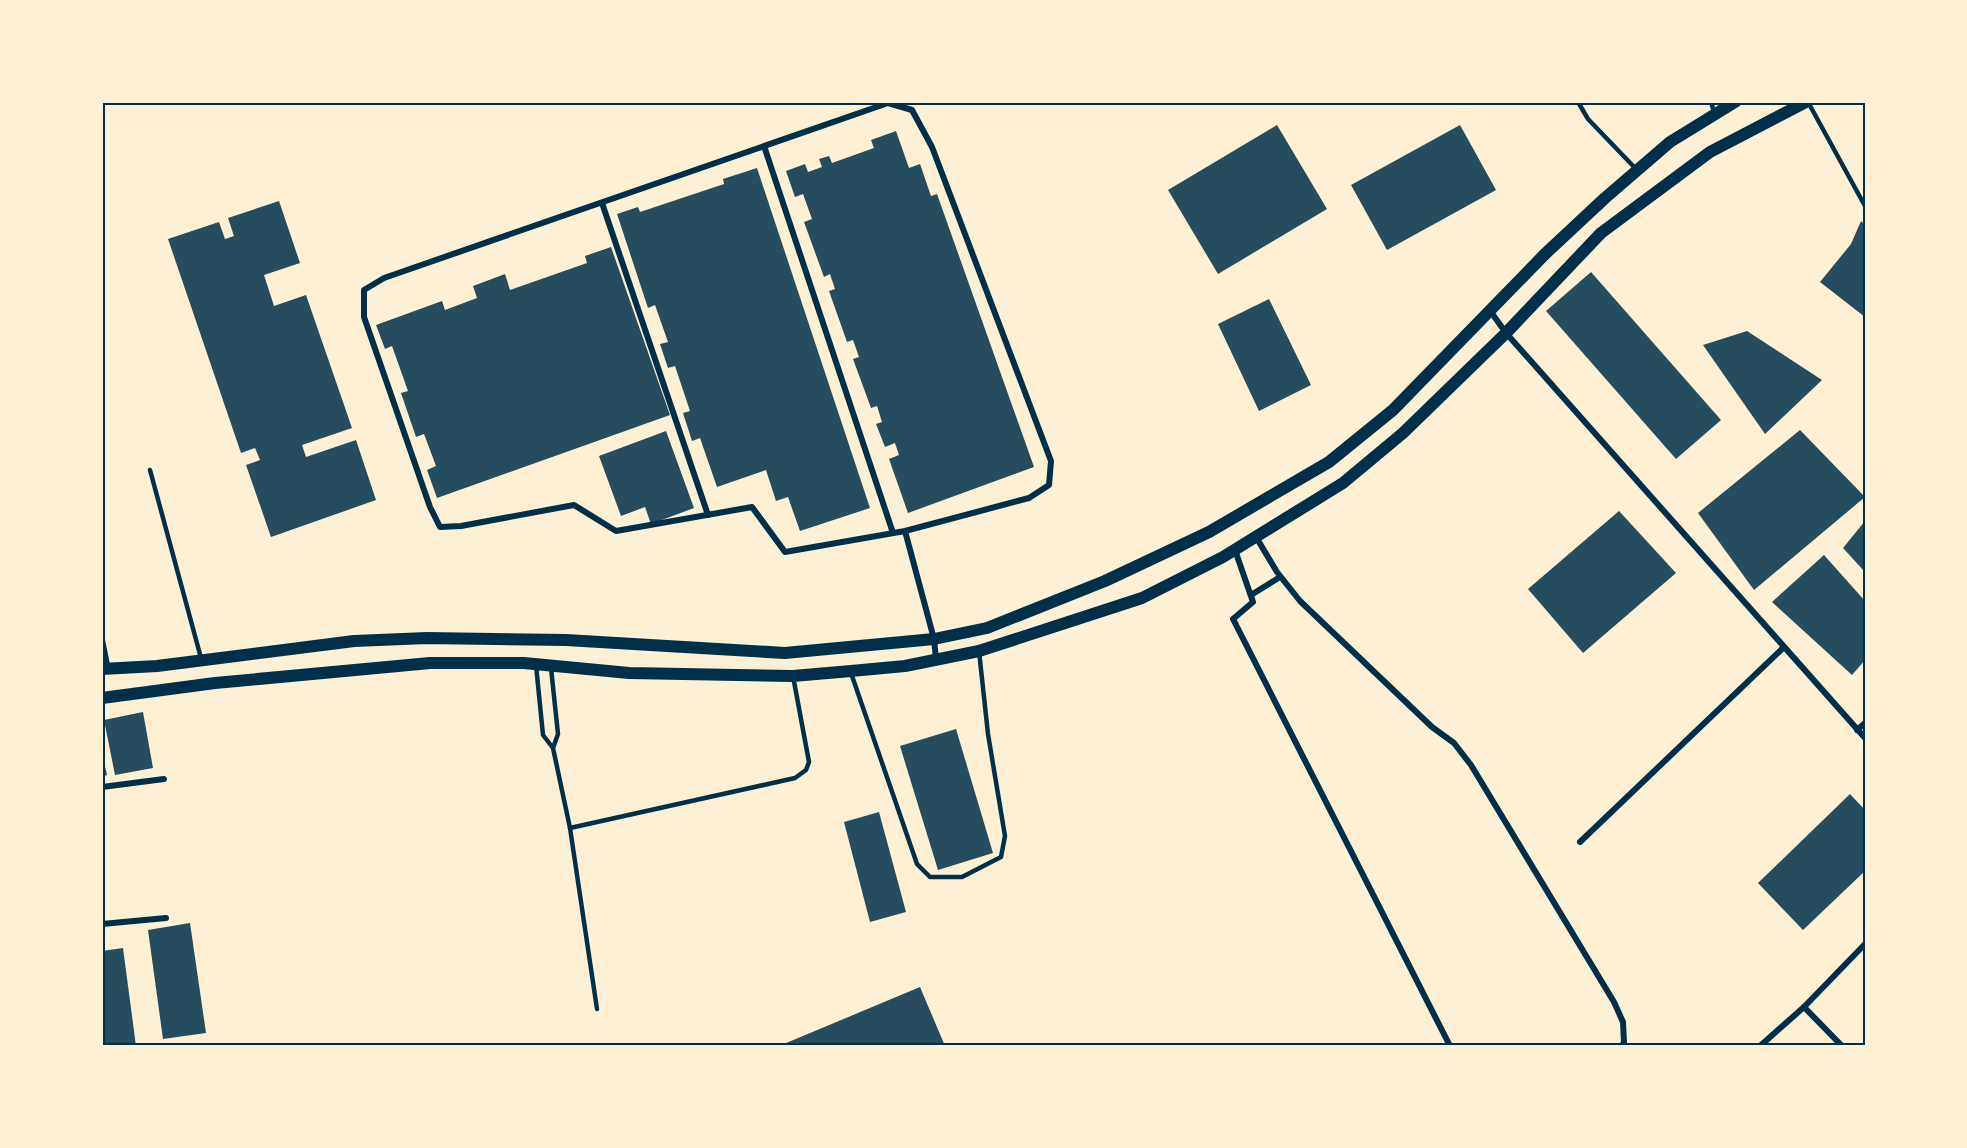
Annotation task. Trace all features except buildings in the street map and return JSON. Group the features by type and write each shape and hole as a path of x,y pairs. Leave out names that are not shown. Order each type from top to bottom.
{"main road":[{"path":"105,669 354,641 428,638 566,640 785,653 934,639 998,624 1105,581 1219,526 1329,462 1393,410 1491,312 1544,255 1636,170 1712,107 1735,102"},
{"path":"102,698 215,683 430,663 536,664 629,673 793,676 905,666 979,651 1142,598 1256,537 1343,483 1403,433 1506,333 1601,233 1710,152 1807,102"}],"street":[{"path":"888,103 912,110 932,147 1051,461 1049,485 1029,498 905,531 785,552 752,507 616,531 574,505 461,526 440,527 430,507 364,317 364,290 384,278 764,146 888,103"},
{"path":"764,146 893,533"},
{"path":"602,203 708,515"},
{"path":"1491,312 1506,333 1865,738"},
{"path":"905,531 934,639 936,659"},
{"path":"1256,537 1280,578 1300,601 1424,719 1454,743 1471,765 1614,1002 1623,1022 1624,1043 1621,1046"},
{"path":"1234,549 1254,602 1233,619 1450,1046"},
{"path":"1251,595 1280,578"},
{"path":"1580,843 1784,647"},
{"path":"1857,730 1865,723"},
{"path":"102,787 164,779"},
{"path":"102,924 166,918"},
{"path":"1760,1046 1804,1007 1865,944"},
{"path":"1804,1007 1842,1046"}],"lane":[{"path":"1578,102 1587,119 1636,170"},
{"path":"1807,102 1865,207"},
{"path":"150,470 201,660"},
{"path":"102,636 105,669"},
{"path":"851,671 917,864 930,877 962,877 1001,857 1005,836 988,734 979,651"},
{"path":"536,664 543,735 553,748 570,828 597,1009"},
{"path":"550,665 558,734 553,748"},
{"path":"570,828 795,778 806,770 809,762 793,676"}]}
